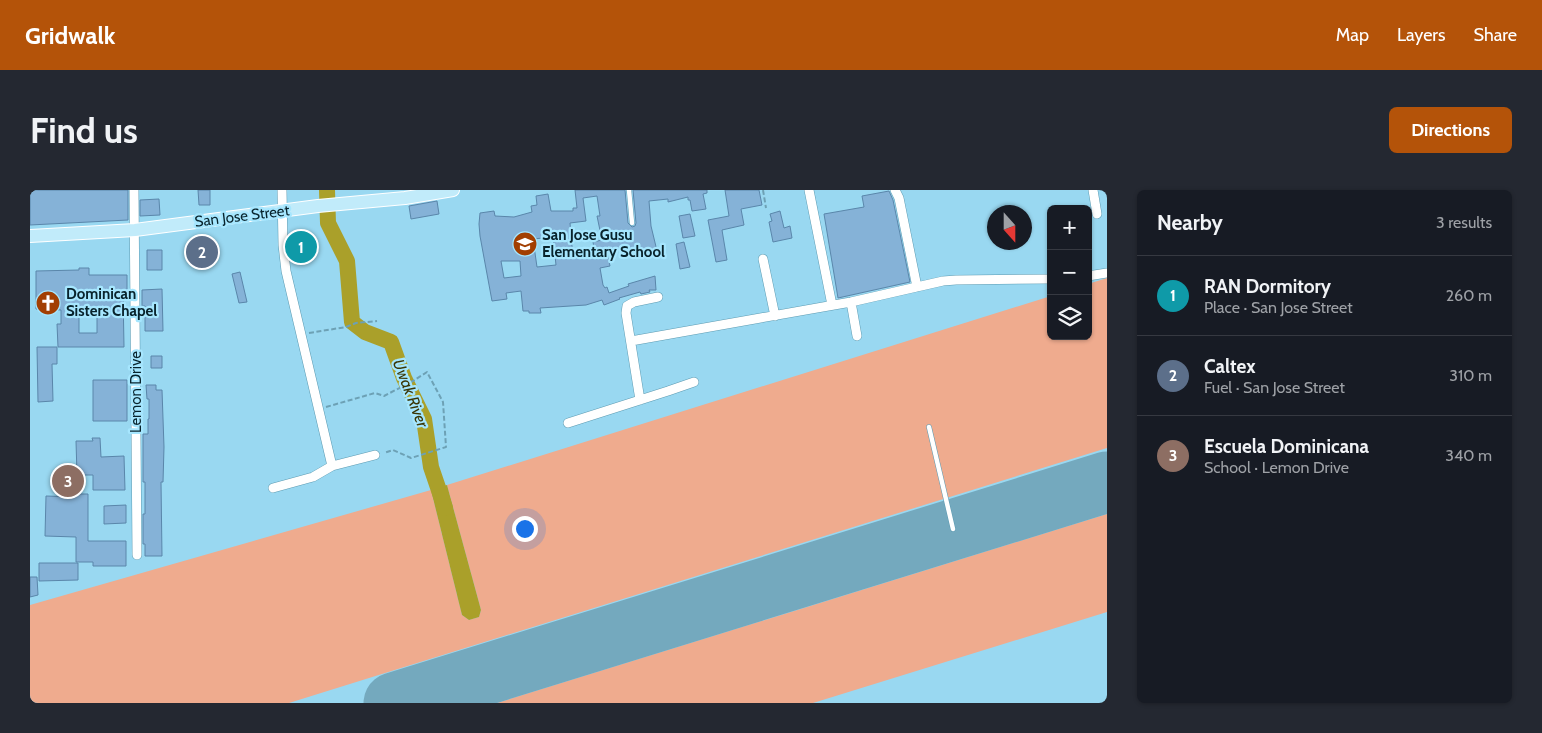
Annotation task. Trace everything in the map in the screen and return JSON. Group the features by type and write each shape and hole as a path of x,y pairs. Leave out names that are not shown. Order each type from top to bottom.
{"main road":[{"name":"San Jose Street","path":"30,236 135,230 334,205 404,194 453,190"}],"street":[{"name":"Lemon Drive","path":"134,190 137,554"},
{"path":"282,190 283,245 286,271 332,466"},
{"path":"810,190 832,305"},
{"path":"895,190 899,198 917,287"},
{"path":"1092,190 1097,214"},
{"path":"763,259 774,316"},
{"path":"1092,275 1107,272"},
{"path":"631,341 851,302 956,280 1047,278"},
{"path":"640,400 626,313 627,306 634,302 658,297"},
{"path":"851,302 857,336"},
{"path":"568,423 694,382"},
{"path":"273,488 313,477 332,466 374,455"}],"lane":[{"path":"629,190 632,223"},
{"path":"929,426 954,529"}],"path":[{"path":"763,190 766,208"},
{"path":"302,335 346,327 356,323 377,321"},
{"path":"319,409 375,392 384,396 427,372 443,402 446,447 411,458 393,450 374,455"}],"shaded area":[{"path":"1107,278 1107,448 289,703 30,703 30,605 431,490 462,615 469,620 479,617 481,610 447,485 1047,297 1047,340 1092,340 1092,283"},
{"path":"447,485 481,610 479,617 469,620 462,615 431,490"},
{"path":"1107,514 1107,612 813,703 497,703"}],"building":[{"path":"30,190 128,190 128,220 30,225"},
{"path":"198,190 210,190 210,205 199,205"},
{"path":"575,190 625,190 628,223 632,227 636,223 633,190 707,190 707,193 703,194 706,209 692,211 688,197 668,202 668,199 649,201 651,226 658,255 644,258 642,248 625,251 625,248 607,252 610,266 600,268 603,285 605,288 607,287 609,293 629,286 628,284 655,276 656,290 619,298 604,305 602,300 586,305 540,308 541,313 523,311 521,291 506,293 507,299 492,301 480,236 480,213 494,211 495,216 514,217 532,212 531,206 537,205 536,196 548,194 551,211 573,211 573,208 577,208","holes":["597,196 600,216 597,216 602,240 593,242 595,254 573,258 570,223 586,221 583,198","553,237 556,265 537,267 533,239","501,261 520,261 521,276 504,278"]},
{"path":"725,190 759,190 762,205 741,209 744,225 722,230 727,260 716,262 708,220 729,216"},
{"path":"889,191 893,200 910,282 838,298 824,214 864,207 862,196"},
{"path":"159,199 160,215 140,216 140,200"},
{"path":"437,201 439,214 411,219 409,206"},
{"path":"780,211 784,228 790,226 792,238 773,242 769,222 772,221 770,214"},
{"path":"690,214 695,236 683,238 679,216"},
{"path":"310,238 311,253 292,256 289,241"},
{"path":"684,242 690,267 680,269 676,244"},
{"path":"147,250 162,250 162,270 147,270"},
{"path":"79,268 89,268 89,275 127,275 127,292 123,292 124,347 58,347 57,324 61,324 61,310 36,309 36,271 79,270","holes":["79,315 97,315 97,333 79,333"]},
{"path":"240,272 247,302 239,303 232,274"},
{"path":"162,289 163,331 145,331 145,306 142,306 142,290"},
{"path":"37,347 57,347 57,364 52,364 53,401 38,402"},
{"path":"151,356 162,356 162,368 151,368"},
{"path":"93,380 127,380 127,421 93,421"},
{"path":"146,385 156,385 156,390 162,390 164,447 163,482 161,482 162,556 145,556 145,544 143,544 145,482 143,482 143,434 148,434 149,419 149,399 147,399"},
{"path":"92,438 100,438 101,457 124,456 125,490 93,490 93,475 77,475 76,441 93,441"},
{"path":"76,494 88,494 88,541 126,541 126,566 93,566 93,562 76,562 76,537 45,536 46,496 76,497"},
{"path":"126,505 126,523 104,524 104,506"},
{"path":"39,563 78,563 78,580 39,581"},
{"path":"30,577 37,577 38,595 30,597"}],"waterway":[{"name":"Uwak River","path":"327,190 328,223 347,261 352,322 365,332 391,342 404,378 424,419 431,467 445,508"}],"runway":[{"path":"394,703 1107,482"}],"place":[{"name":"San Jose Gusu Elementary School","path":"525,244"},
{"name":"RAN Dormitory","path":"301,247"},
{"name":"Caltex","path":"202,252"},
{"name":"Dominican Sisters Chapel","path":"48,303"},
{"name":"Escuela Dominicana","path":"68,481"}]}
